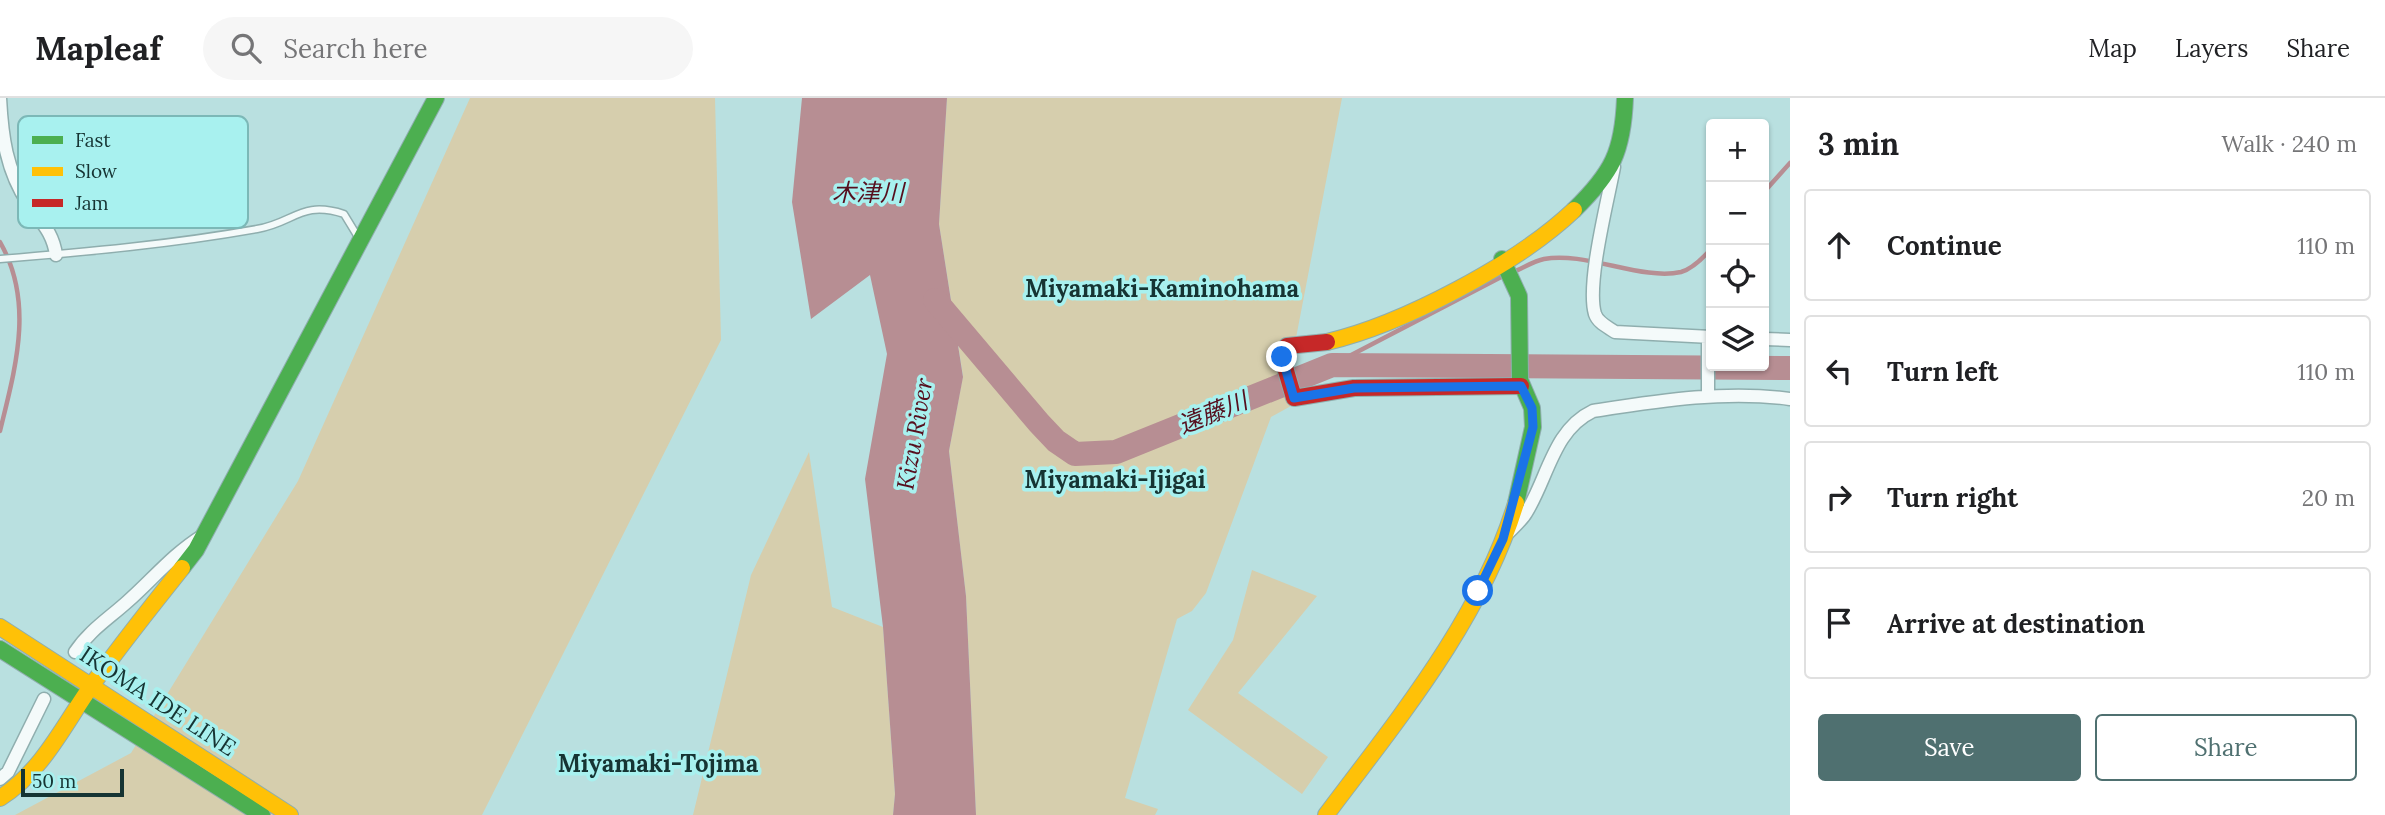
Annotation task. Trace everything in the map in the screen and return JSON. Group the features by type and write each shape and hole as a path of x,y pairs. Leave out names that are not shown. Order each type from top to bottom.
{"street":[{"path":"1,98 6,155 18,182"},
{"path":"0,798 19,786 44,759 92,685 152,610 205,534 436,98"},
{"path":"1625,98 1596,260 1595,315 1602,324 1615,332 1706,341"},
{"path":"1521,386 1354,388 1294,398 1282,357 1287,346 1298,348 1337,340 1388,321 1463,285 1542,237 1583,199 1615,161"},
{"path":"47,228 53,236 56,254"},
{"path":"1326,815 1398,717 1442,649 1478,591 1503,539 1533,427 1532,408 1521,386 1519,296 1502,259"},
{"path":"1769,339 1790,340"},
{"path":"1708,371 1708,391"},
{"path":"1503,539 1525,515 1560,440 1581,417 1609,408 1708,391 1790,399"},
{"path":"75,652 85,636 127,603 185,546 205,534"},
{"name":"IKOMA IDE LINE","path":"0,627 92,685 108,706 262,815"},
{"name":"IKOMA IDE LINE","path":"0,649 82,701 108,706 290,815"},
{"path":"0,779 8,772 44,699"}],"lane":[{"path":"0,258 56,254 261,229 299,211 315,207 344,214 361,241"}],"shaded area":[{"path":"470,98 715,98 721,340 482,815 15,815 131,753 298,481"},
{"path":"947,98 1342,98 1296,338 1285,339 1273,360 1291,406 1271,417 1206,593 1192,611 1177,619 1125,798 1158,809 1155,815 976,815 966,596 949,451 963,376 939,224"},
{"path":"809,452 832,607 883,627 895,794 893,815 693,815 751,575"},
{"path":"1252,570 1317,596 1238,693 1328,757 1302,794 1188,710 1233,640"}],"water":[{"name":"木津川","path":"802,98 947,98 939,224 963,377 949,451 966,596 976,815 893,815 895,794 883,627 865,479 887,354 870,275 811,319 792,202"}],"waterway":[{"path":"1769,186 1790,163"},
{"path":"0,242 11,265 19,312 16,360 0,431"},
{"path":"1513,272 1540,260 1560,258 1666,274 1685,271 1706,254"},
{"path":"1332,365 1505,275"},
{"name":"遠藤川","path":"935,300 1039,423 1056,441 1075,454 1116,452 1332,365 1790,368"}],"traffic: fast":[{"path":"182,568 196,550 436,98"},
{"path":"1574,210 1598,184 1613,160 1622,133 1625,98"},
{"path":"1502,259 1519,296 1520,380 1532,408 1533,427 1516,503"},
{"path":"0,649 262,815"}],"traffic: slow":[{"path":"1327,342 1390,321 1458,290 1522,251 1574,210"},
{"path":"1326,815 1409,705 1459,627 1501,546 1516,503"},
{"path":"0,798 16,786 44,757 88,690 182,568"},
{"path":"0,627 290,815"}],"traffic: jam":[{"path":"1327,342 1287,346 1282,357 1294,398 1354,388 1521,386"}],"district":[{"name":"Miyamaki-Kaminohama","path":"1162,289"},
{"name":"Miyamaki-Ijigai","path":"1115,480"},
{"name":"Miyamaki-Tojima","path":"658,764"}],"route":[{"path":"1282,357 1294,398 1354,388 1521,386 1532,408 1533,427 1503,539 1478,591"}],"water label":[{"name":"Kizu River","path":"915,434"}]}
